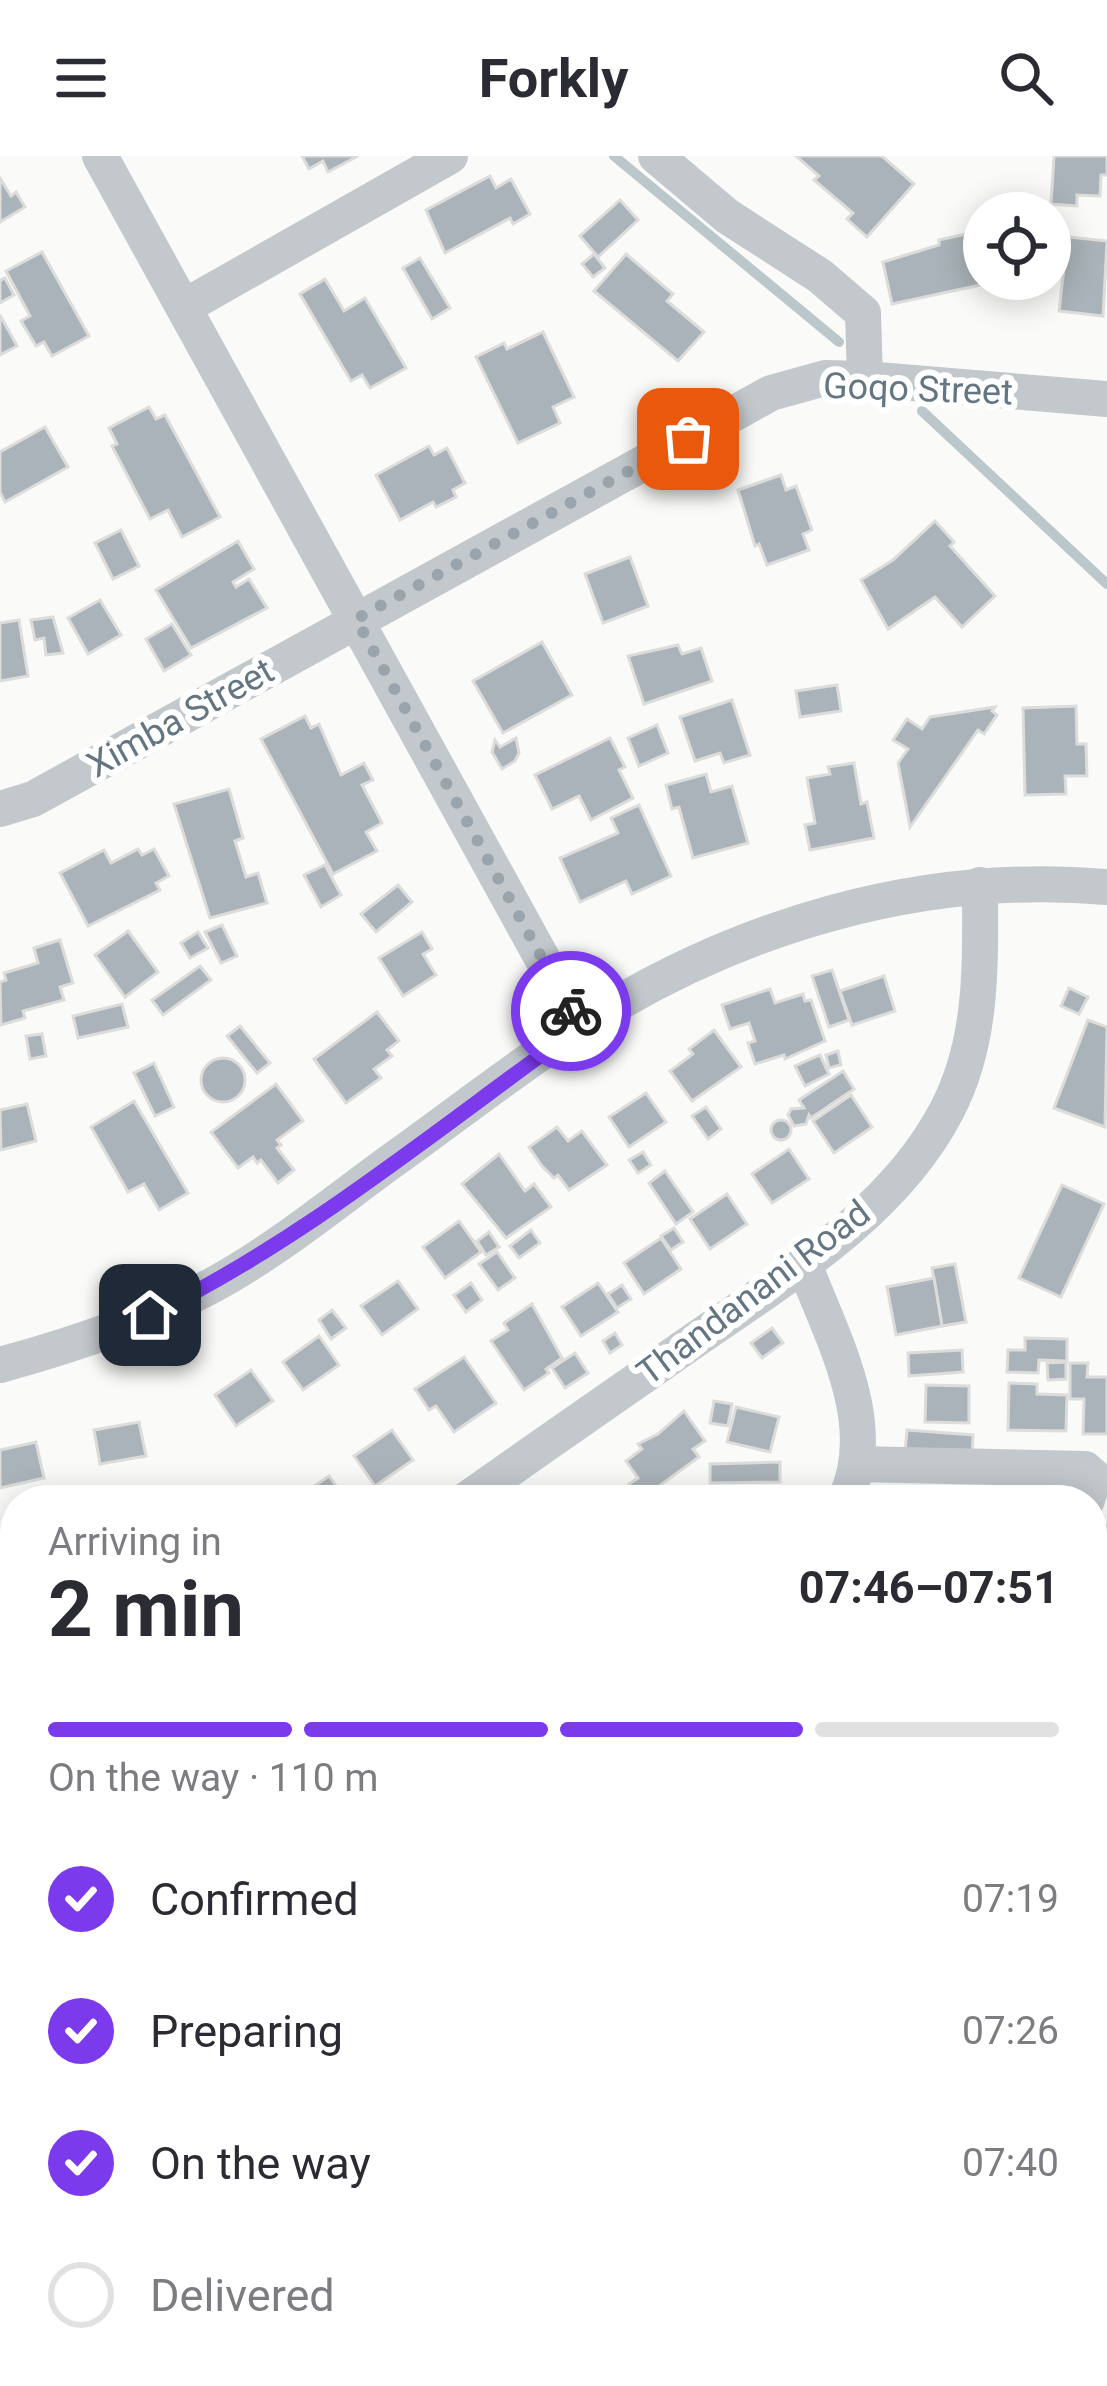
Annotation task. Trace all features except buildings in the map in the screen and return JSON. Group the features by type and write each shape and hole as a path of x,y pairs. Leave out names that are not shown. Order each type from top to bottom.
{"street":[{"path":"100,156 580,1027"},
{"path":"184,307 449,156"},
{"path":"656,156 727,216 820,276 863,314 866,379"},
{"name":"Goqo Street","path":"356,619 771,394 825,378 1107,399"},
{"name":"Ximba Street","path":"0,809 33,799 356,619"},
{"path":"0,1365 85,1341 215,1284 580,1027 698,963 808,918 882,898 980,885 1107,887"},
{"name":"Thandanani Road","path":"487,1485 804,1264 903,1173 948,1108 975,1030 980,885"},
{"path":"804,1264 853,1397 858,1464 850,1485"},
{"path":"858,1464 1085,1469 1094,1477 1092,1485"}],"waterway":[{"path":"614,156 839,342"},
{"path":"922,411 1107,584"}],"way so far":[{"path":"571,1011 356,619 688,439"}],"route":[{"path":"150,1315 215,1284 279,1242 580,1027 571,1011"}]}
